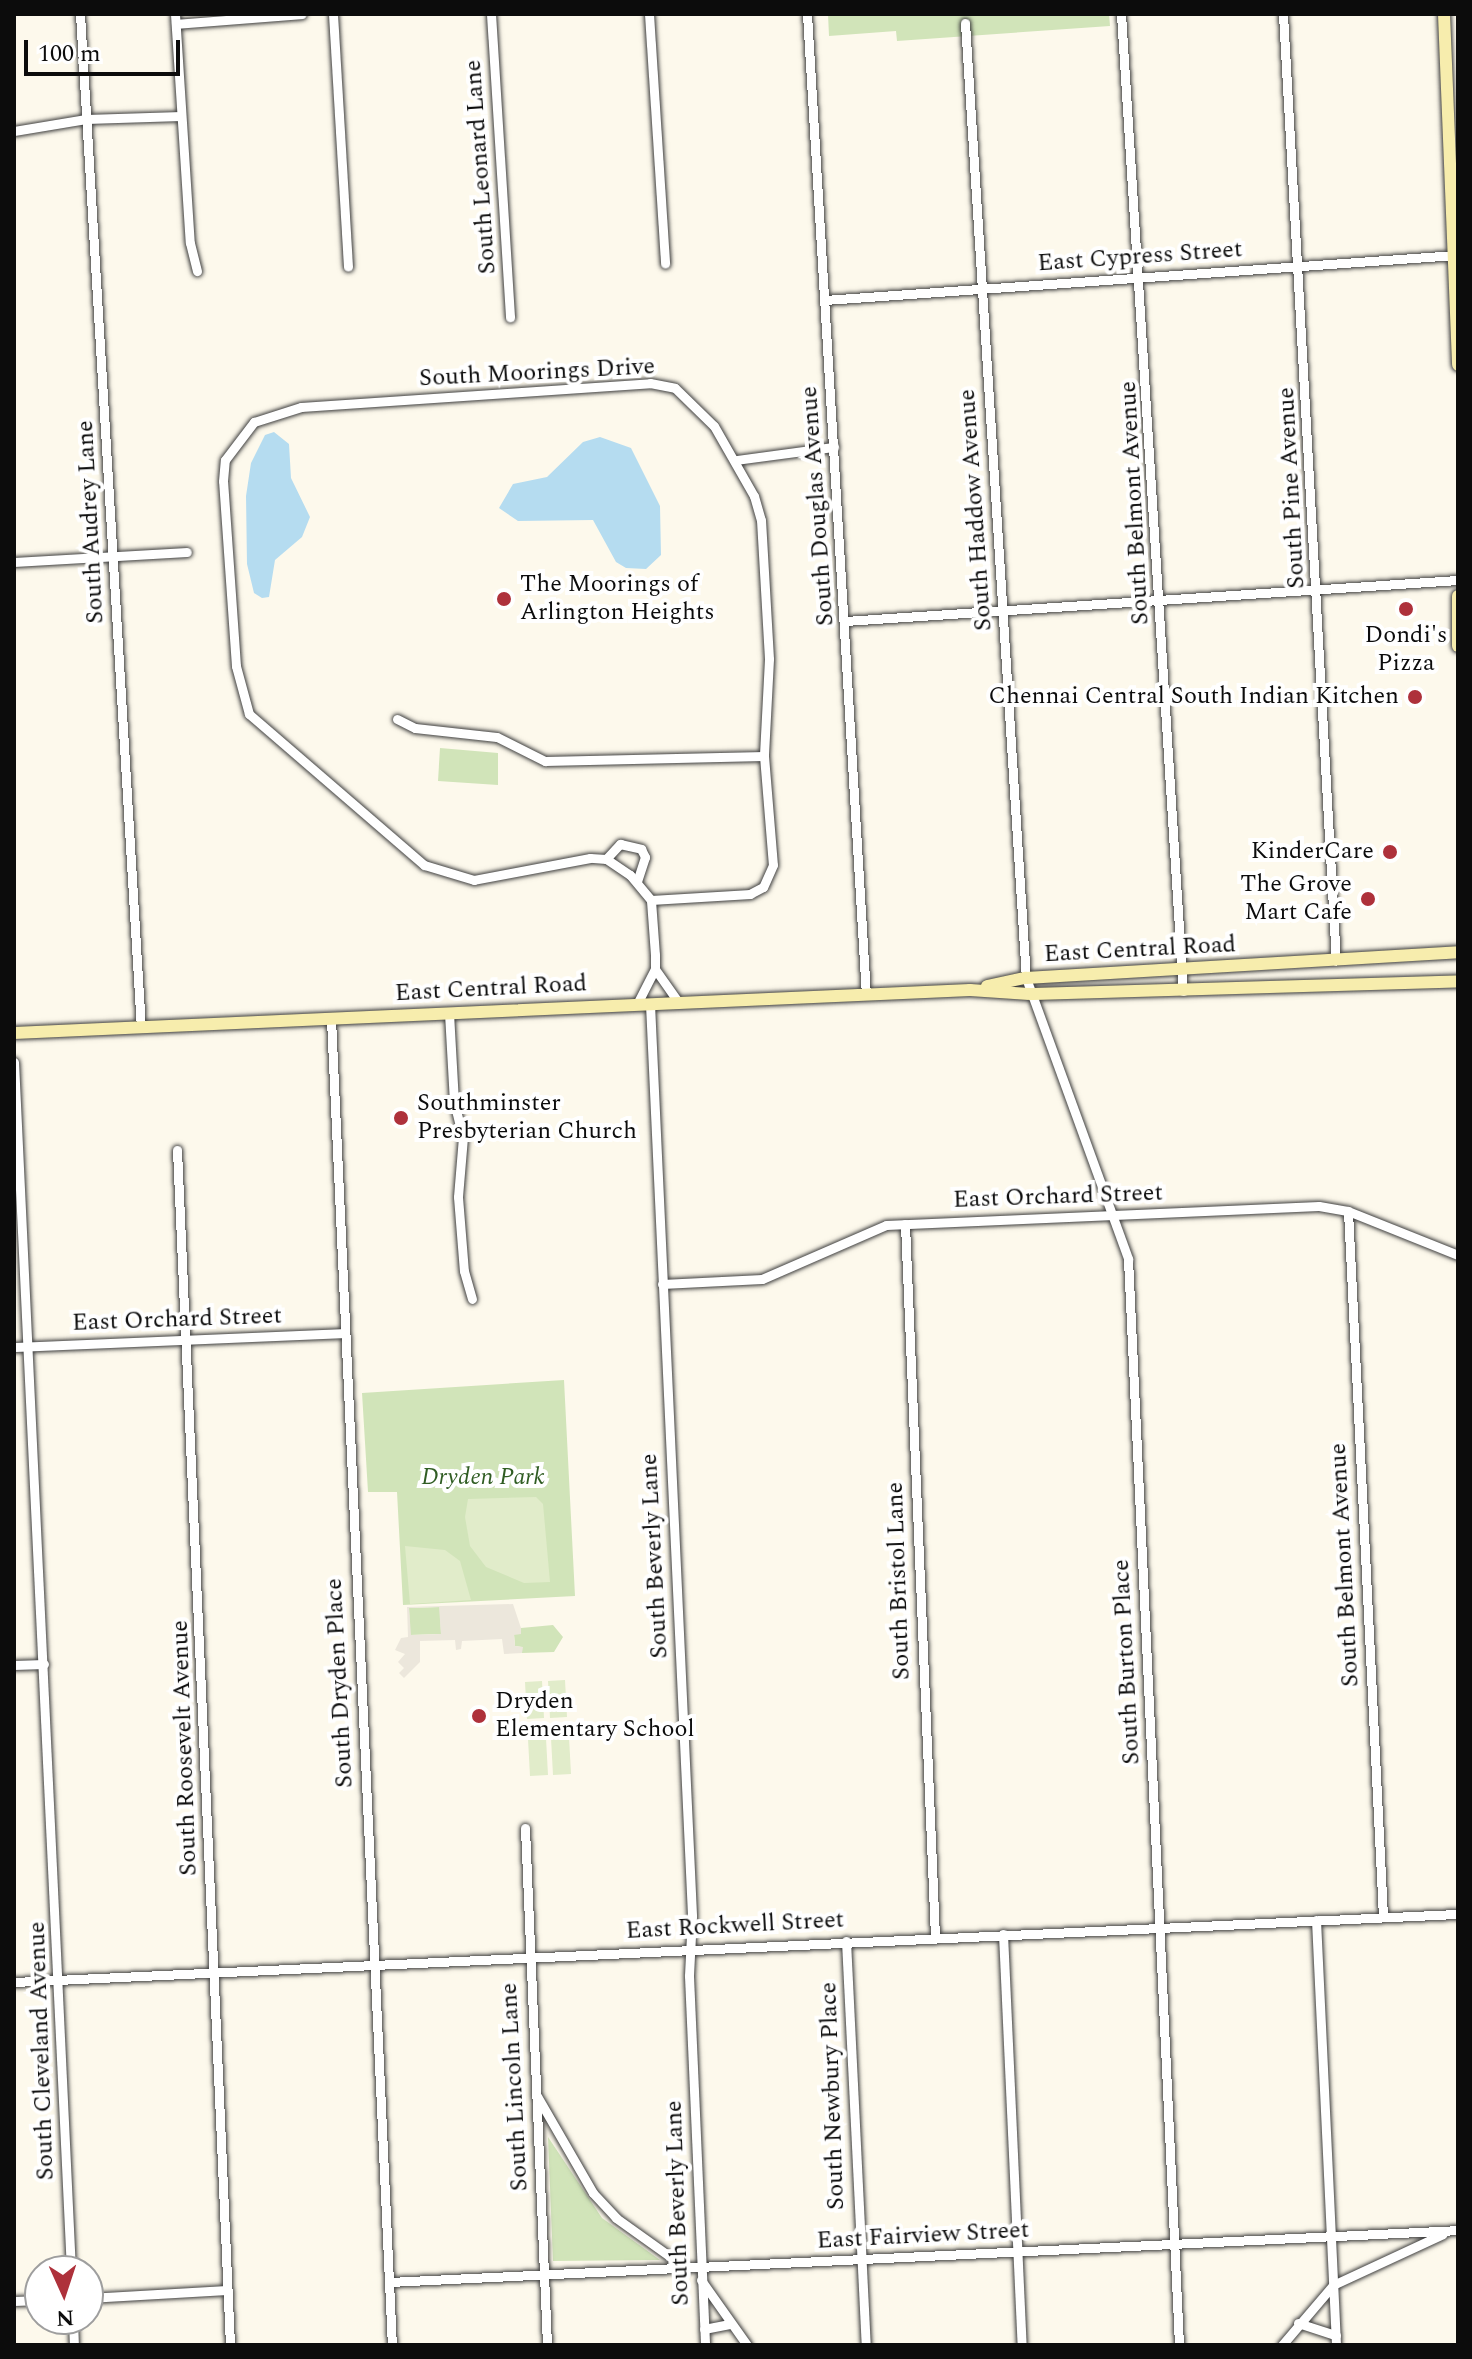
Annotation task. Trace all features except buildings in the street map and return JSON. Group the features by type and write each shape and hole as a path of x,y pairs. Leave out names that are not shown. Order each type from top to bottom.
{"main road":[{"path":"1444,14 1458,365"},
{"path":"1458,596 1458,646"},
{"name":"East Central Road","path":"970,990 1026,978 1458,952"},
{"name":"East Central Road","path":"14,1033 970,990 1031,994 1458,981"}],"street":[{"name":"South Audrey Lane","path":"80,14 141,1028"},
{"path":"197,271 190,243 176,19 302,14"},
{"path":"333,14 348,267"},
{"name":"South Leonard Lane","path":"491,14 510,317"},
{"path":"649,14 665,263"},
{"name":"South Douglas Avenue","path":"807,14 866,995"},
{"name":"South Belmont Avenue","path":"1121,14 1141,277 1183,991"},
{"name":"South Pine Avenue","path":"1283,14 1336,961"},
{"name":"South Haddow Avenue","path":"965,23 1026,978 1031,994"},
{"path":"14,131 86,119 181,116"},
{"name":"East Cypress Street","path":"825,300 1456,255"},
{"name":"South Moorings Drive","path":"637,882 645,857 641,849 620,844 606,859 489,878 455,877 410,857 266,734 241,696 223,481 225,460 239,436 264,415 301,407 650,383 675,388 692,400 736,460 761,520 769,659 764,756 771,877 750,894 651,900"},
{"path":"736,460 834,447"},
{"path":"14,562 187,552"},
{"path":"845,621 1458,580"},
{"path":"397,719 415,728 497,737 545,761 764,756"},
{"path":"606,859 637,882 651,900 655,969 643,1004"},
{"path":"655,969 679,1003"},
{"name":"South Burton Place","path":"1031,994 1116,1215 1128,1259 1179,2345"},
{"name":"South Beverly Lane","path":"643,1004 662,1284 705,2345"},
{"path":"449,1013 454,1102 463,1137 458,1197 461,1242 472,1299"},
{"name":"South Dryden Place","path":"331,1019 342,1333 392,2345"},
{"name":"South Cleveland Avenue","path":"14,1062 30,1346 70,2255"},
{"name":"South Roosevelt Avenue","path":"177,1150 188,1341 230,2345"},
{"name":"East Orchard Street","path":"662,1284 762,1279 872,1230 905,1224 1319,1206 1348,1211 1458,1255"},
{"name":"South Belmont Avenue","path":"1348,1211 1383,1917"},
{"name":"South Bristol Lane","path":"905,1224 935,1937"},
{"name":"East Orchard Street","path":"14,1347 342,1333"},
{"path":"14,1665 44,1664"},
{"name":"South Lincoln Lane","path":"525,1828 547,2345"},
{"name":"East Rockwell Street","path":"14,1982 690,1947 1458,1914"},
{"path":"1298,2323 1336,2340 1316,1920"},
{"path":"1003,1934 1022,2345"},
{"name":"South Newbury Place","path":"846,1941 866,2345"},
{"path":"535,2093 576,2171 593,2193 616,2218 702,2280 747,2345"},
{"path":"1282,2345 1333,2285 1411,2245 1456,2230"},
{"name":"East Fairview Street","path":"389,2282 1456,2230"},
{"path":"104,2297 227,2290"},
{"path":"704,2329 730,2324"}],"green space":[{"path":"828,14 1109,14 1110,26 897,41 896,31 829,36"},
{"path":"440,748 498,753 498,785 438,781"},
{"name":"Dryden Park","path":"564,1380 575,1596 403,1605 397,1492 368,1492 362,1393"},
{"path":"536,1497 543,1504 550,1582 524,1583 486,1567 470,1546 465,1517 468,1499"},
{"path":"405,1546 445,1550 460,1561 471,1600 410,1604"},
{"path":"440,1607 441,1634 410,1635 409,1608"},
{"path":"553,1625 563,1637 554,1652 522,1653 522,1647 515,1646 514,1634 520,1634 521,1628"},
{"path":"565,1680 567,1717 550,1718 548,1681"},
{"path":"542,1681 544,1718 527,1719 525,1682"},
{"path":"569,1737 571,1774 553,1775 551,1738"},
{"path":"546,1738 548,1775 530,1776 528,1739"},
{"path":"548,2137 602,2218 660,2260 553,2261"}],"shaded area":[{"path":"513,1604 521,1628 521,1634 514,1635 515,1646 523,1647 522,1653 504,1654 502,1639 462,1641 461,1649 456,1650 455,1640 420,1641 420,1662 404,1678 399,1673 404,1668 398,1662 405,1654 395,1650 401,1638 408,1637 407,1607","holes":["439,1607 441,1634 411,1635 409,1608"]}],"water":[{"path":"274,432 289,444 291,478 310,517 302,537 275,560 269,597 262,598 254,593 247,564 246,496 251,463 265,435"},
{"path":"600,437 631,448 660,506 661,555 646,569 626,568 616,562 593,520 518,521 499,508 513,484 547,477 583,442"}],"place":[{"name":"The Moorings of Arlington Heights","path":"504,599"},
{"name":"Dondi's Pizza","path":"1406,609"},
{"name":"Chennai Central South Indian Kitchen","path":"1415,697"},
{"name":"KinderCare","path":"1390,852"},
{"name":"The Grove Mart Cafe","path":"1368,899"},
{"name":"Southminster Presbyterian Church","path":"401,1118"},
{"name":"Dryden Elementary School","path":"479,1716"}]}
